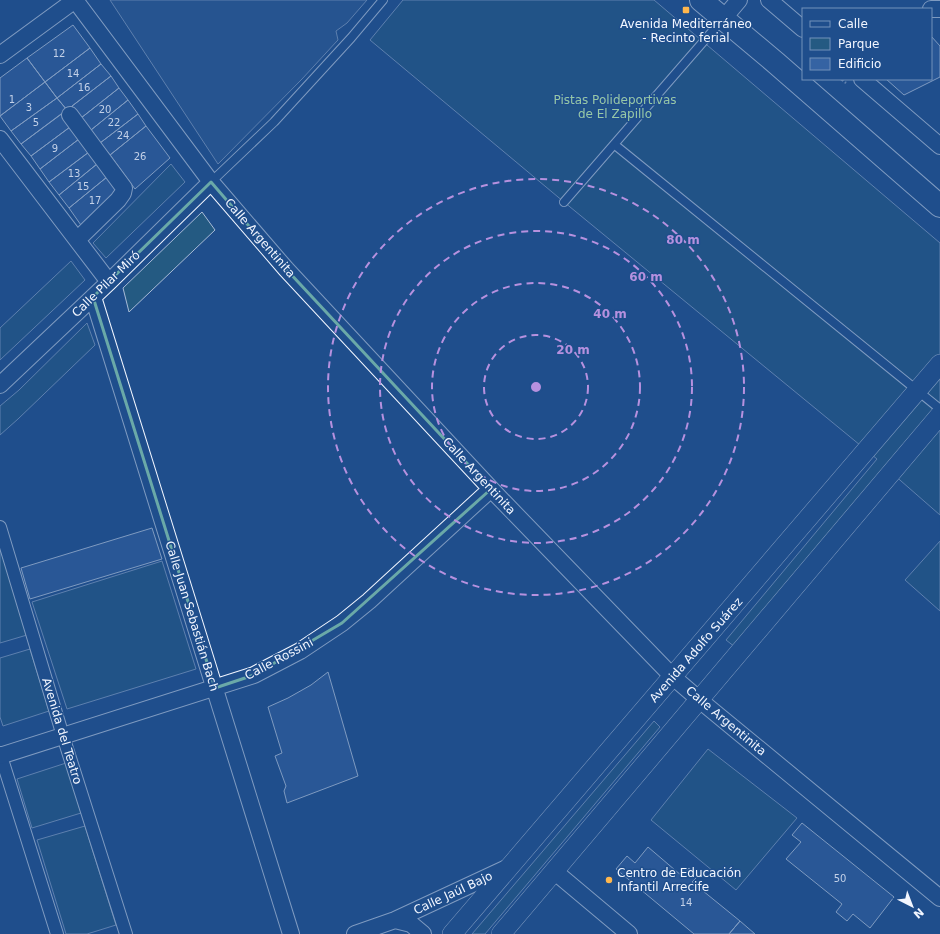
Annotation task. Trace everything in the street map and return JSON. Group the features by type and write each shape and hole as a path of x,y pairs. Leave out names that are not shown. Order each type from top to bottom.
{"main road":[{"path":"701,0 776,63 940,206"}],"street":[{"path":"0,56 75,0"},
{"name":"Calle Argentinita","path":"75,0 211,182 286,269 491,489 673,677 940,898"},
{"path":"723,19 739,0"},
{"path":"769,0 802,28"},
{"path":"783,12 802,12"},
{"path":"863,80 940,146"},
{"path":"70,115 124,188 123,193 118,200 77,240"},
{"path":"0,139 109,282"},
{"name":"Calle Pilar Miró","path":"0,385 109,282 211,182"},
{"name":"Calle Juan Sebastián Bach","path":"93,297 291,934"},
{"name":"Avenida Adolfo Suárez","path":"452,934 940,364"},
{"path":"501,934 940,415"},
{"name":"Calle Rossini","path":"0,755 254,675 300,650 342,623 370,601 491,489"},
{"name":"Avenida del Teatro","path":"0,527 63,736 126,934"},
{"path":"0,755 57,934"},
{"name":"Calle Jaúl Bajo","path":"355,934 395,920 510,866"},
{"path":"554,871 629,934"},
{"name":"Calle Jaúl Bajo","path":"395,920 411,924 423,934"}],"lane":[{"path":"211,182 274,122 351,38 383,0"},
{"path":"564,202 723,19"},
{"path":"615,145 940,409"}],"highlighted area":[{"path":"211,182 286,269 491,489 342,623 254,675 215,688 93,297"}],"green space":[{"name":"Pistas Polideportivas de El Zapillo","path":"403,0 654,0 940,243 940,515 885,467 735,647 726,640 877,459 564,202 370,40"},
{"path":"171,164 185,182 106,258 93,243"},
{"path":"202,212 215,230 129,312 123,288"},
{"path":"71,261 85,280 0,360 0,328"},
{"path":"87,323 95,345 0,435 0,406 19,390"},
{"path":"940,541 940,611 905,580"},
{"path":"0,548 27,635 0,643"},
{"path":"162,561 196,669 67,709 32,602"},
{"path":"30,649 49,711 3,726 0,717 0,658"},
{"path":"654,721 660,727 485,934 472,934"},
{"path":"708,749 797,818 736,890 651,820"},
{"path":"66,763 81,813 32,828 17,779"},
{"path":"85,826 116,925 87,934 66,934 37,840"}],"shaded area":[{"path":"110,0 367,0 347,23 336,31 338,40 302,79 218,164"}],"building":[{"path":"73,25 90,48 45,82 27,58"},
{"path":"932,37 940,46 940,77 904,95 887,80 932,80"},
{"path":"90,48 101,64 57,98 45,82"},
{"path":"27,58 45,82 0,116 0,78"},
{"path":"101,64 111,76 67,110 57,98"},
{"path":"111,76 119,88 81,118 72,106"},
{"path":"45,82 57,98 11,131 0,116"},
{"path":"119,88 128,100 91,130 81,118"},
{"path":"57,98 67,110 21,144 11,131"},
{"path":"128,100 138,114 100,143 91,130"},
{"path":"61,114 70,127 31,156 21,144"},
{"path":"138,114 146,126 110,155 100,143"},
{"path":"146,126 170,158 135,189 110,155"},
{"path":"70,127 79,139 40,169 31,156"},
{"path":"79,139 89,152 49,182 40,169"},
{"path":"89,152 97,164 59,195 49,182"},
{"path":"97,164 107,177 69,208 59,195"},
{"path":"107,177 118,192 83,228 69,208"},
{"path":"152,528 162,559 30,599 21,568"},
{"path":"328,672 358,776 287,803 284,791 286,786 275,756 282,753 268,707 311,685"},
{"path":"802,823 894,897 870,928 853,914 847,921 836,912 842,904 786,859 801,842 792,835"},
{"path":"648,847 682,876 689,868 698,876 692,882 740,921 729,934 694,934 616,869 627,856 635,863"},
{"path":"740,921 755,934 729,934"}],"place":[{"name":"Avenida Mediterráneo - Recinto ferial","path":"686,10"},
{"name":"Centro de Educación Infantil Arrecife","path":"609,880"}]}
